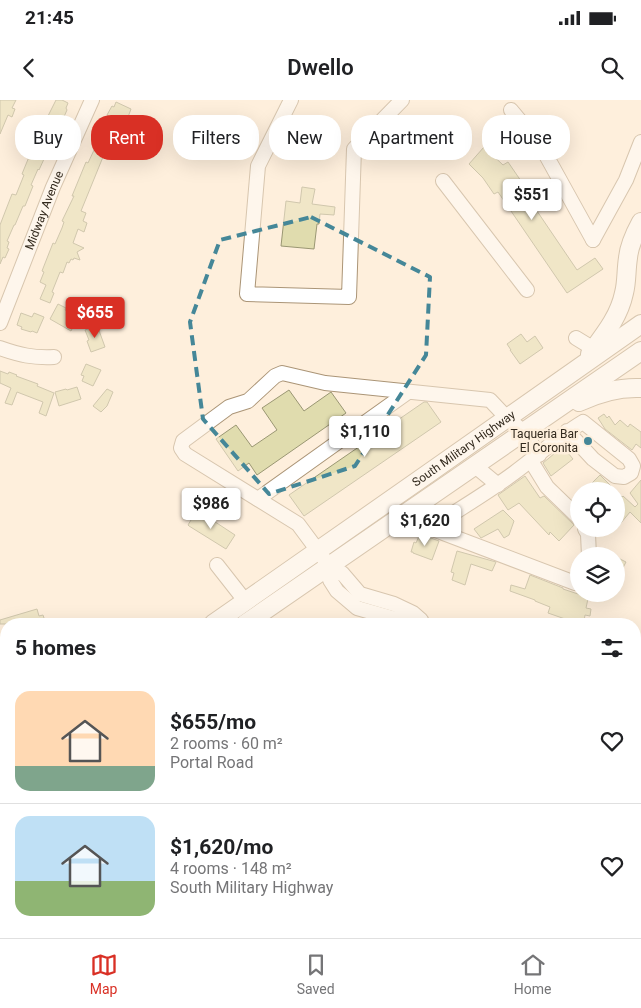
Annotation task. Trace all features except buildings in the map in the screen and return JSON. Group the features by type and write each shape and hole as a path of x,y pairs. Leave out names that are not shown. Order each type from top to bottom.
{"main road":[{"path":"578,368 611,326 619,310 624,292 632,240 641,222"},
{"name":"South Military Highway","path":"222,618 641,324"},
{"name":"South Military Highway","path":"254,618 330,570 398,518 641,351"},
{"path":"524,432 591,397 614,390 641,388"}],"street":[{"name":"Midway Avenue","path":"0,323 53,187 92,100"},
{"path":"291,100 258,166 247,294 349,297 354,149 402,100"},
{"path":"511,110 541,146 593,240 626,180 641,142"},
{"path":"443,181 527,290"},
{"path":"576,338 594,349"},
{"path":"0,348 21,356 54,357"},
{"path":"392,618 357,608 337,591 330,580 330,570 298,524 186,454 181,448 183,441 229,407 248,401 275,376 282,373 325,383 490,400 524,432 547,487 570,509"},
{"path":"258,499 408,392"},
{"path":"430,528 498,485 567,432 583,422 629,459 633,466 631,473 624,477 615,476 580,447 567,432"},
{"path":"475,466 498,485"},
{"path":"398,518 430,528 570,581"},
{"path":"217,565 246,602"},
{"path":"330,570 342,573 360,594 394,604 413,613 419,618"}],"highlighted area":[{"path":"311,217 430,277 426,355 355,466 269,494 203,419 190,322 220,240"}],"place":[{"name":"Taqueria Bar El Coronita","path":"588,441"}]}
